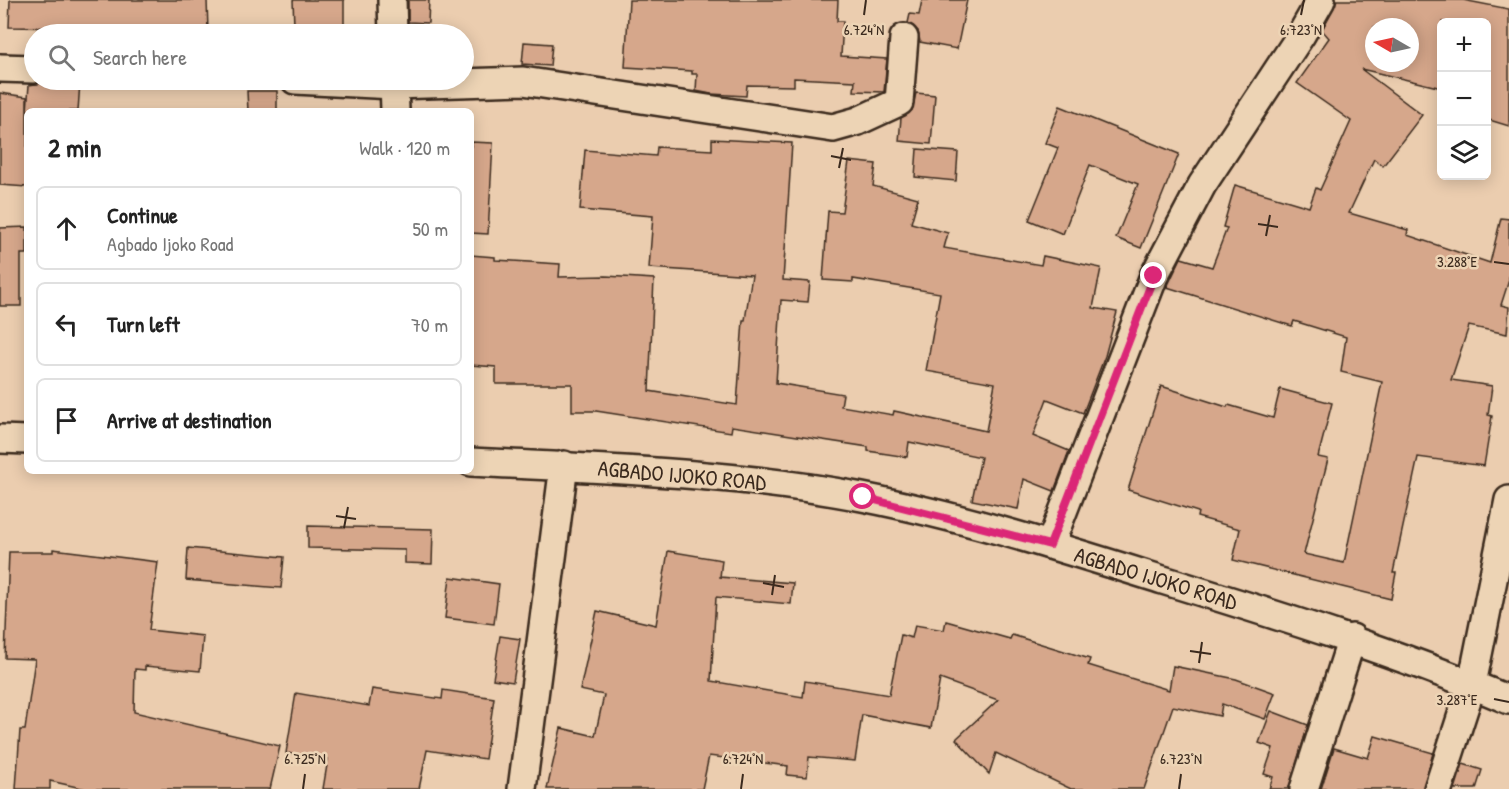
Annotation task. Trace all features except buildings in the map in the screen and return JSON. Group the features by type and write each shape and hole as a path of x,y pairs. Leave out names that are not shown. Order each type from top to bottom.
{"street":[{"path":"392,0 393,24"},
{"path":"1050,545 1154,276 1202,185 1301,35 1321,0"},
{"path":"474,85 523,81 833,128 858,121 899,102 904,38"},
{"path":"0,68 24,69"},
{"path":"378,90 394,92 417,90"},
{"path":"0,439 24,440"},
{"name":"AGBADO IJOKO ROAD","path":"474,462 684,472 863,497 1050,545 1352,638 1509,700"},
{"path":"522,789 564,465"},
{"path":"1438,789 1472,684 1509,500"},
{"path":"1304,789 1352,638"}],"route":[{"path":"863,497 1050,545 1117,377 1154,276"}]}
